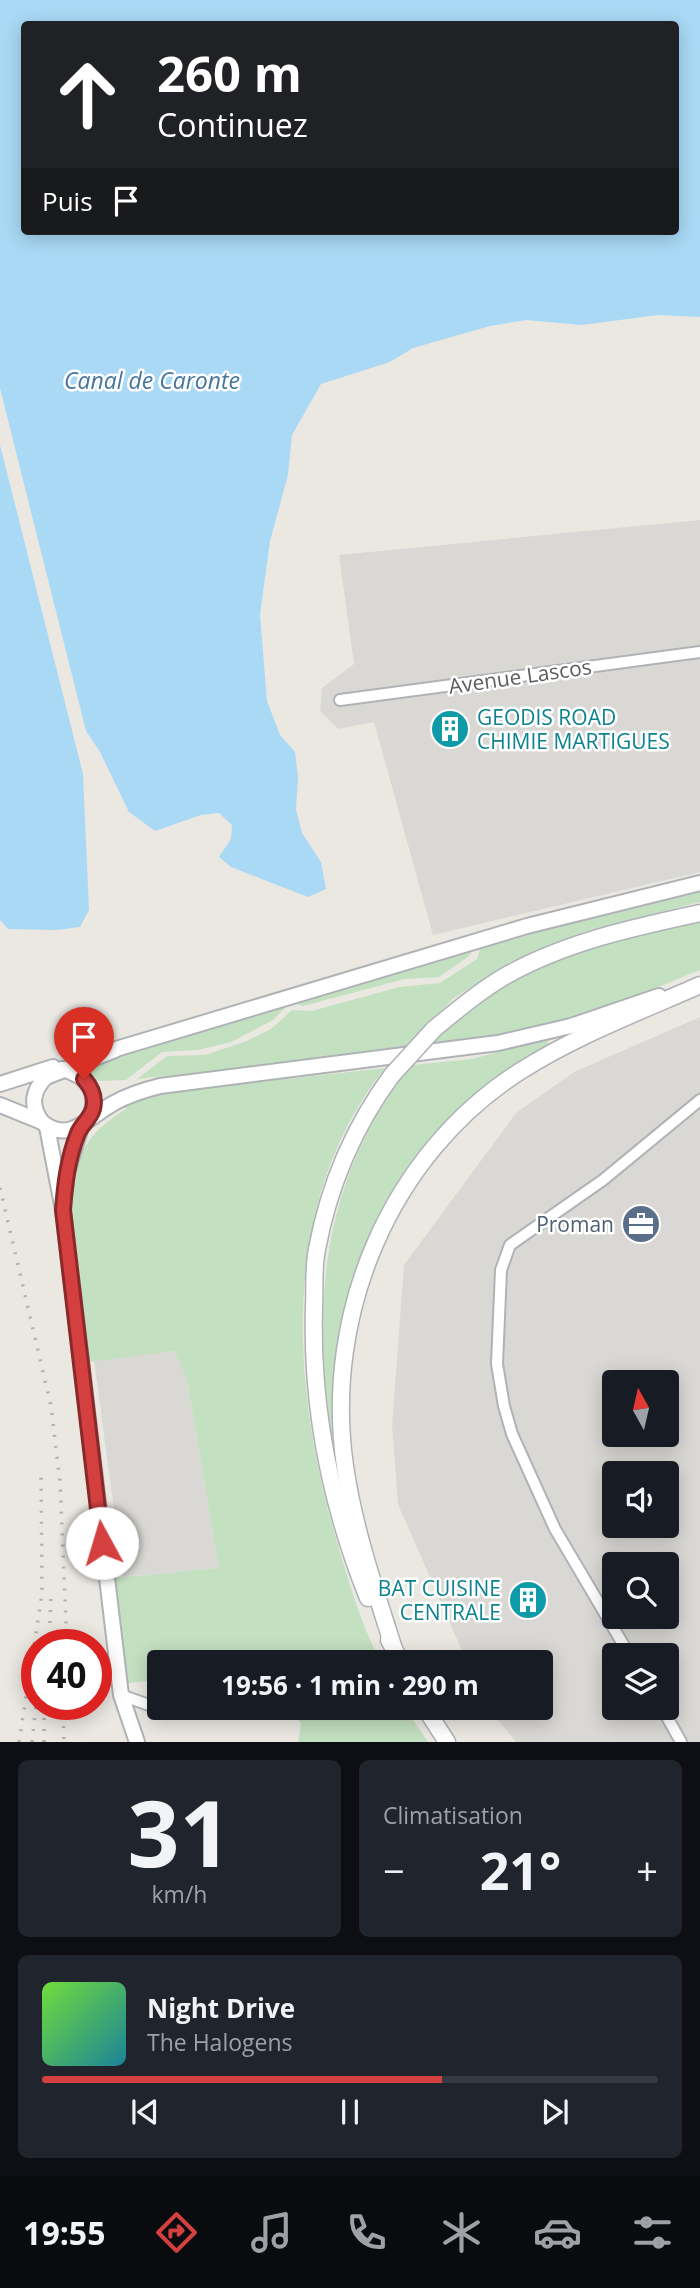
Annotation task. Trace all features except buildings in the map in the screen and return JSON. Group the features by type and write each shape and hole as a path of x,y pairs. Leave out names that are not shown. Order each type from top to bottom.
{"main road":[{"path":"394,1650 353,1560 335,1498 317,1397 314,1325 316,1252 328,1200 340,1164 359,1126 391,1075 434,1028 507,975 539,960 614,933 700,913"},
{"path":"395,1650 357,1526 342,1437 348,1326 361,1279 382,1228 433,1146 507,1081 586,1035 700,984"},
{"path":"433,1720 447,1742"}],"street":[{"name":"Avenue Lascos","path":"341,700 700,652"},
{"path":"0,1084 527,926 700,883"},
{"path":"0,1105 59,1131 84,1124 116,1101 160,1086 498,1043 571,1026 700,984"},
{"path":"58,1068 84,1079 91,1087 94,1099 93,1111 84,1124 66,1176 63,1210"},
{"path":"58,1068 46,1077 35,1092 34,1108 45,1125 63,1210 121,1695 121,1717 128,1742"},
{"path":"622,1643 555,1530 512,1434 504,1406 498,1364 501,1270 510,1245 603,1180 700,1100"},
{"path":"121,1695 147,1704"},
{"path":"121,1695 137,1742"},
{"path":"669,1720 681,1742"}],"shaded area":[{"path":"700,520 700,872 433,935 374,722 338,729 320,711 322,688 354,664 339,555"},
{"path":"700,1017 700,1742 516,1742 498,1720 553,1720 553,1650 462,1650 398,1504 392,1425 404,1265 516,1113 574,1072"},
{"path":"175,1351 187,1381 219,1568 123,1577 94,1360"}],"green space":[{"path":"700,891 700,902 583,932 512,961 454,998 401,1051 137,1079 167,1056 205,1055 244,1042 271,1029 292,1010 312,1011 399,987 440,983 477,959 480,949 590,917"},
{"path":"700,920 700,970 615,1004 546,1026 430,1046 459,1018 521,977 589,949"},
{"path":"472,950 469,956 439,977 405,979 303,1006 297,1004"},
{"path":"287,1006 273,1020 231,1042 198,1050 162,1052 126,1080 98,1081 84,1070 90,1065"},
{"path":"547,1039 549,1045 510,1070 390,1199 336,1386 332,1436 323,1336 331,1241 342,1195 359,1150 382,1107 412,1065 472,1059"},
{"path":"385,1068 350,1120 326,1177 311,1236 304,1297 304,1359 310,1421 321,1482 351,1588 375,1650 147,1650 147,1681 128,1683 115,1578 219,1568 187,1381 175,1351 89,1362 71,1197 78,1151 82,1152 101,1128 126,1109 124,1104 158,1093"},
{"path":"299,1720 413,1720 428,1742 298,1742 301,1724"}],"water":[{"name":"Canal de Caronte","path":"0,0 700,0 700,317 658,315 582,325 526,320 490,326 413,348 390,362 321,384 292,435 288,475 270,541 260,615 267,701 280,735 295,752 298,777 296,809 302,833 321,862 326,889 308,897 231,867 219,857 231,839 232,825 219,813 201,815 155,831 129,812 100,752 86,731 0,388"},
{"path":"0,445 83,774 89,910 80,927 56,930 8,929 0,920"}],"railway":[{"path":"0,1188 51,1406 60,1482 66,1629"},
{"path":"19,1742 42,1594 41,1471"},
{"path":"50,1629 51,1593"},
{"path":"32,1742 34,1720"},
{"path":"44,1720 44,1742"},
{"path":"63,1720 64,1742"}],"place":[{"name":"GEODIS ROAD CHIMIE MARTIGUES","path":"450,729"},
{"name":"Proman","path":"641,1224"},
{"name":"BAT CUISINE CENTRALE","path":"528,1600"}],"route":[{"path":"84,1079 91,1087 93,1111 81,1127 74,1144 66,1176 63,1210 102,1543"}]}
